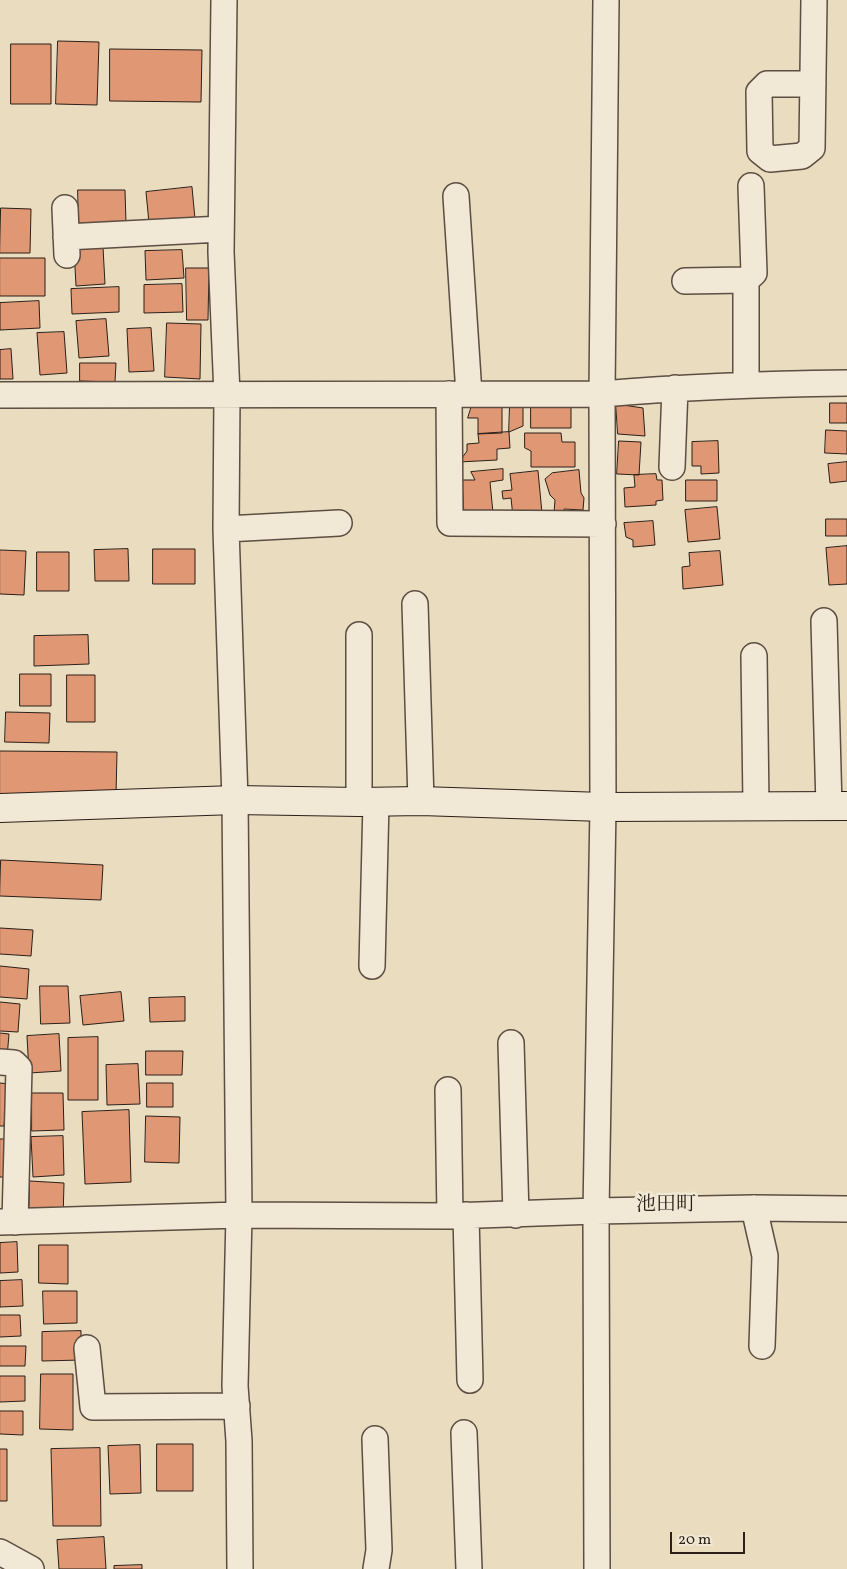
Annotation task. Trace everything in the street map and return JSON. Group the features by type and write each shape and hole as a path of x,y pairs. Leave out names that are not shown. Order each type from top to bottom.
{"street":[{"path":"224,0 220,252 227,395 226,529 235,800 239,1216 235,1349 239,1441 240,1569"},
{"path":"597,1569 596,1211 603,807 602,394 606,0"},
{"path":"813,84 814,0"},
{"path":"685,281 746,280 754,273 751,186"},
{"path":"456,196 459,394 450,523 603,524"},
{"path":"65,208 66,246 221,229"},
{"path":"746,280 746,384"},
{"path":"0,395 602,394 746,384 847,383"},
{"path":"672,467 675,388"},
{"path":"226,529 340,523"},
{"path":"415,604 421,801"},
{"path":"0,808 235,800 421,801 603,807 838,806 824,621"},
{"path":"359,635 372,966"},
{"path":"754,656 756,806"},
{"path":"511,1043 516,1214"},
{"path":"0,1062 14,1063 19,1068 8,1222 239,1216 458,1216 754,1208 847,1209"},
{"path":"448,1090 470,1380"},
{"path":"754,1208 765,1256 762,1346"},
{"path":"87,1348 93,1407 237,1406"},
{"path":"464,1432 469,1569"},
{"path":"375,1439 379,1550 376,1569"},
{"path":"0,1552 31,1569"}],"building":[{"path":"58,41 99,42 97,105 56,104"},
{"path":"11,44 51,44 51,104 11,104"},
{"path":"110,49 202,50 201,102 110,101"},
{"path":"192,187 195,219 149,223 146,192"},
{"path":"78,190 125,190 126,223 79,224"},
{"path":"1,208 31,209 30,253 0,253"},
{"path":"103,247 105,284 76,286 74,249"},
{"path":"182,250 184,278 146,280 145,251"},
{"path":"0,258 45,258 45,296 0,296"},
{"path":"186,268 209,268 208,320 187,320"},
{"path":"182,284 183,312 144,313 144,285"},
{"path":"119,287 119,312 72,314 71,289"},
{"path":"39,301 40,328 0,330 0,303"},
{"path":"106,319 109,356 79,358 76,321"},
{"path":"167,323 201,324 200,379 165,377"},
{"path":"151,328 154,371 129,372 127,329"},
{"path":"64,332 67,373 40,375 37,333"},
{"path":"11,349 13,379 0,379 0,350"},
{"path":"80,363 116,363 115,382 80,381"},
{"path":"473,402 502,402 502,433 478,434 478,418 468,418"},
{"path":"531,402 571,403 571,428 531,428"},
{"path":"830,403 847,403 847,423 830,423"},
{"path":"510,404 523,404 523,426 509,432"},
{"path":"616,404 643,408 645,436 618,434"},
{"path":"826,430 847,431 847,454 825,453"},
{"path":"509,432 510,448 497,449 497,460 459,462 467,451 467,444 479,443 478,434"},
{"path":"525,433 561,433 562,442 575,442 575,467 531,467 531,451 525,448"},
{"path":"619,441 641,442 639,475 617,474"},
{"path":"718,441 719,473 701,474 701,466 692,466 692,442"},
{"path":"847,462 847,481 830,483 828,464"},
{"path":"503,469 503,480 490,482 493,513 464,516 462,480 475,480 471,472"},
{"path":"579,470 581,493 584,498 583,510 564,509 564,514 554,513 555,500 550,495 545,479 552,473"},
{"path":"538,471 542,513 513,517 511,498 503,499 502,491 512,490 510,474"},
{"path":"656,474 657,480 662,480 663,500 656,501 656,505 625,507 624,488 635,487 634,475"},
{"path":"686,480 717,480 717,501 686,501"},
{"path":"717,507 720,539 688,542 685,510"},
{"path":"826,519 847,519 847,536 826,536"},
{"path":"653,521 655,545 633,547 633,540 626,537 624,523"},
{"path":"847,546 847,584 829,585 826,548"},
{"path":"128,549 129,581 95,581 94,550"},
{"path":"153,549 195,549 195,584 153,584"},
{"path":"0,550 26,551 24,595 0,594"},
{"path":"720,551 723,585 683,589 682,567 690,566 689,553"},
{"path":"37,552 69,552 69,591 37,591"},
{"path":"88,635 89,664 34,666 34,636"},
{"path":"20,674 51,674 51,706 20,706"},
{"path":"67,675 95,675 95,722 67,722"},
{"path":"6,712 50,713 49,743 5,742"},
{"path":"0,751 117,752 116,795 0,794"},
{"path":"1,860 103,865 101,900 0,896"},
{"path":"0,928 33,930 31,956 0,954"},
{"path":"0,966 29,969 27,999 0,997"},
{"path":"40,986 68,986 70,1023 41,1024"},
{"path":"121,992 124,1021 83,1025 80,996"},
{"path":"185,997 185,1021 150,1022 149,998"},
{"path":"0,1002 20,1004 18,1032 0,1031"},
{"path":"0,1033 9,1034 7,1058 0,1058"},
{"path":"59,1034 61,1071 29,1073 27,1036"},
{"path":"98,1037 98,1100 68,1100 68,1038"},
{"path":"146,1051 183,1051 182,1075 146,1075"},
{"path":"138,1064 140,1104 107,1105 106,1065"},
{"path":"0,1083 8,1084 4,1126 0,1126"},
{"path":"147,1083 173,1083 173,1107 147,1107"},
{"path":"32,1093 63,1093 64,1130 32,1131"},
{"path":"129,1110 131,1182 85,1184 82,1112"},
{"path":"146,1116 180,1117 179,1163 145,1162"},
{"path":"63,1136 64,1175 33,1177 31,1137"},
{"path":"0,1139 11,1139 9,1177 0,1177"},
{"path":"30,1181 64,1183 63,1219 29,1217"},
{"path":"17,1242 18,1272 0,1273 0,1243"},
{"path":"39,1245 68,1245 68,1284 39,1283"},
{"path":"22,1280 23,1306 0,1307 0,1281"},
{"path":"43,1291 77,1291 77,1323 44,1324"},
{"path":"0,1315 20,1315 21,1336 0,1337"},
{"path":"81,1331 81,1360 42,1361 42,1332"},
{"path":"0,1346 26,1346 25,1366 0,1366"},
{"path":"41,1374 73,1374 73,1430 40,1429"},
{"path":"0,1376 25,1376 25,1401 0,1402"},
{"path":"0,1411 23,1411 23,1435 0,1434"},
{"path":"157,1444 193,1444 193,1491 157,1491"},
{"path":"140,1445 141,1493 110,1494 108,1446"},
{"path":"100,1448 101,1526 53,1526 51,1449"},
{"path":"0,1449 7,1449 7,1501 0,1501"},
{"path":"104,1537 106,1569 59,1569 57,1540"},
{"path":"142,1565 142,1569 114,1569 114,1566"}],"district":[{"name":"池田町","path":"666,1206"}]}
